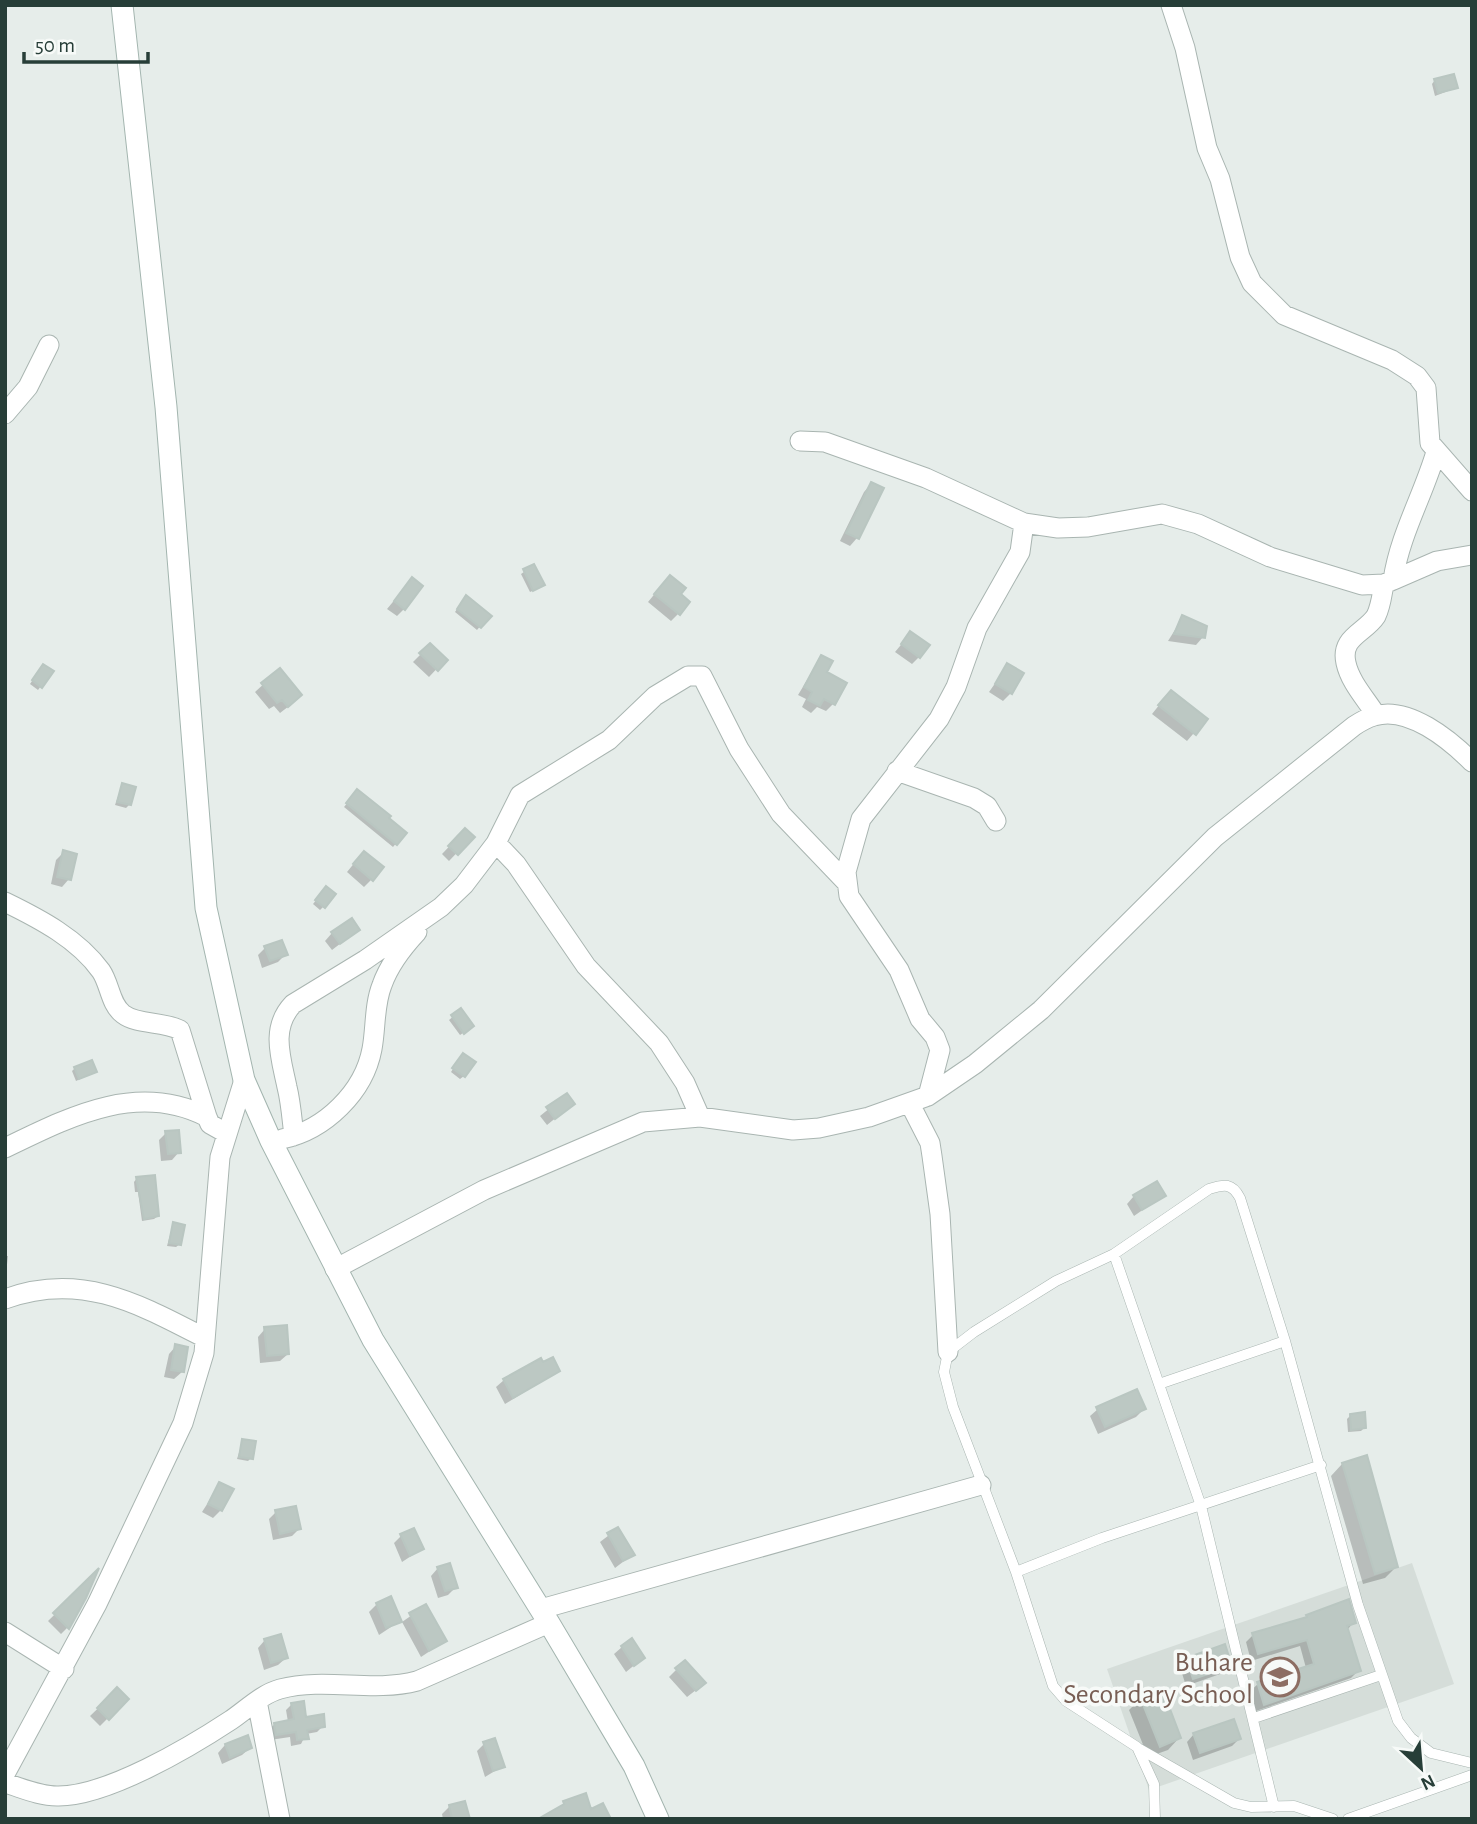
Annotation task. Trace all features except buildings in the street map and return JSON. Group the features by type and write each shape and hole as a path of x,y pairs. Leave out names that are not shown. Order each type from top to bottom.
{"main road":[{"path":"122,5 166,407 206,908 244,1080 271,1141 373,1340 545,1616 634,1766 658,1819"}],"street":[{"path":"1171,5 1185,48 1206,148 1220,179 1240,257 1252,283 1284,315 1392,359 1417,376 1426,388 1428,437 1436,452 1472,491"},
{"path":"5,414 28,387 49,345"},
{"path":"800,441 825,442 926,478 1024,523 1088,527 1162,514 1198,524 1270,557 1362,585 1389,582 1437,561 1472,555"},
{"path":"1376,715 1352,678 1345,662 1346,652 1349,640 1376,615 1389,582 1401,538 1420,498 1436,452"},
{"path":"948,1352 940,1214 930,1143 919,1100 940,1050 935,1037 920,1019 899,970 849,896 846,872 861,819 939,719 956,687 977,628 1020,552 1024,523"},
{"path":"271,1141 314,1128 332,1116 368,1070 381,986 402,950 464,885 496,843 520,795 590,754 655,696 697,674 705,682 739,749 781,814 847,883"},
{"path":"335,1269 484,1190 643,1122 700,1117 793,1130 819,1128 919,1100 975,1064 1041,1010 1215,837 1354,726 1376,715 1395,714 1449,740 1472,762"},
{"path":"897,771 974,797 987,806 996,821"},
{"path":"496,843 522,873 586,966 659,1043 685,1083 700,1117"},
{"path":"5,902 43,922 84,951 107,981 111,998 126,1017 180,1030 210,1124 226,1133"},
{"path":"294,1136 279,1049 280,1024 284,1013 293,1004 365,960 441,907"},
{"path":"5,1774 64,1669 183,1423 204,1353 220,1157 244,1080"},
{"path":"5,1148 69,1118 121,1102 139,1100 160,1103 207,1117"},
{"path":"5,1298 54,1288 106,1293 128,1299 205,1338"},
{"path":"5,1783 58,1796 94,1789 162,1762 278,1689 313,1684 348,1683 371,1688 407,1684 545,1616 981,1485"},
{"path":"5,1632 64,1669"},
{"path":"257,1701 280,1819"}],"lane":[{"path":"1333,1819 1294,1806 1234,1803 1137,1747 1066,1701 1053,1686 1016,1573 981,1485 944,1372 948,1352 974,1332 1056,1281 1114,1254 1209,1189 1226,1184 1235,1188 1285,1341 1358,1605 1398,1721 1411,1738 1431,1753 1472,1763"},
{"path":"1114,1254 1201,1506 1274,1807"},
{"path":"1159,1384 1285,1341"},
{"path":"1016,1573 1102,1538 1321,1465"},
{"path":"1254,1718 1381,1675"},
{"path":"1137,1747 1154,1784 1155,1819"},
{"path":"1348,1819 1472,1774"}],"shaded area":[{"name":"Buhare Secondary School","path":"1412,1563 1454,1684 1149,1790 1107,1669"}],"place":[{"name":"Buhare Secondary School","path":"1280,1677"}]}
